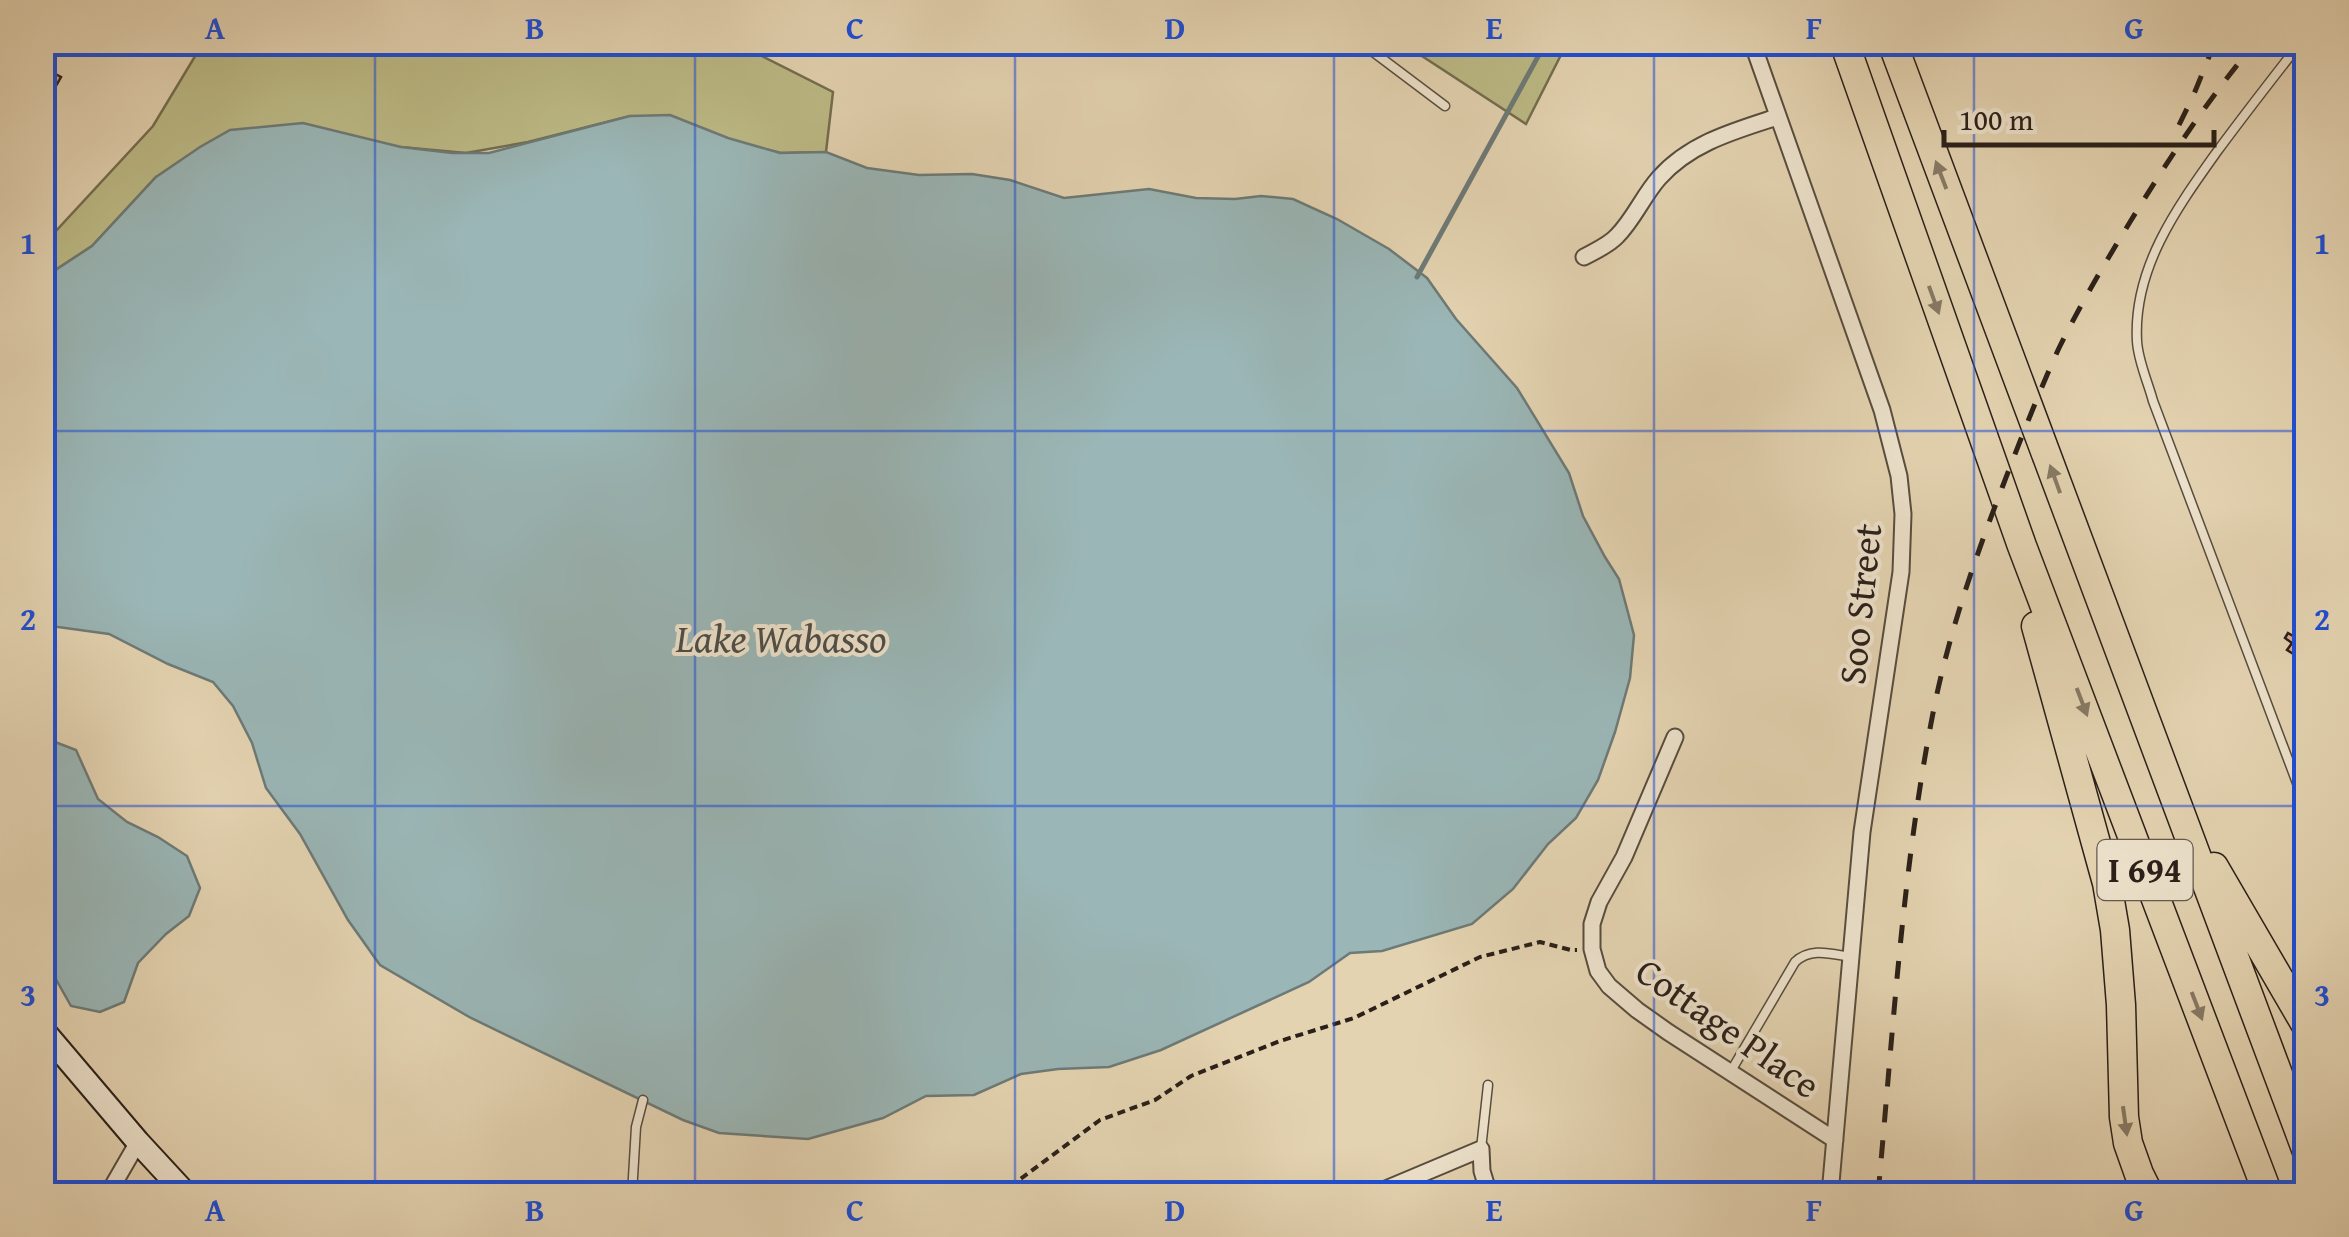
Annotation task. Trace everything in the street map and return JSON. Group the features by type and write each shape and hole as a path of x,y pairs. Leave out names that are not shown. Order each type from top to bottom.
{"highway":[{"name":"I 694","path":"1844,42 2022,546 2268,1194"},
{"name":"I 694","path":"1892,42 2306,1149"},
{"path":"2022,546 2033,617 2107,883 2121,1005 2124,1117 2128,1143 2149,1194"},
{"path":"2174,798 2306,1025"}],"street":[{"name":"Soo Street","path":"1752,42 1882,410 1899,476 1903,514 1903,559 1862,832 1830,1194"},
{"path":"1584,257 1615,239 1642,197 1682,157 1718,137 1777,117"},
{"name":"Cottage Place","path":"1674,738 1624,857 1599,902 1592,924 1592,949 1598,971 1637,1010 1836,1140"},
{"path":"42,1029 186,1194"},
{"path":"108,1194 138,1142"},
{"path":"1374,1194 1480,1150 1489,1194"}],"lane":[{"path":"1360,42 1445,106"},
{"path":"2301,42 2182,202 2150,260 2138,304 2137,344 2153,401 2306,806"},
{"path":"1730,1073 1801,956 1814,952 1851,957"},
{"path":"1480,1150 1488,1086"},
{"path":"632,1194 636,1127 643,1100"}],"path":[{"path":"1000,1194 1100,1120 1156,1100 1192,1076 1280,1040 1354,1018 1480,957 1540,942 1571,950 1592,949"}],"shaded area":[{"path":"203,43 736,43 833,92 826,152 781,153 630,116 466,153 401,147 156,177 92,246 54,271 43,285 43,245 153,126"},
{"path":"1402,43 1567,43 1526,124"}],"water":[{"name":"Lake Wabasso","path":"670,115 780,153 826,152 867,168 1010,180 1064,198 1149,189 1196,198 1293,199 1389,249 1427,278 1456,319 1517,388 1569,473 1583,516 1619,579 1634,635 1630,678 1598,780 1576,818 1548,844 1513,889 1472,924 1382,951 1350,953 1309,982 1161,1050 1109,1067 1021,1074 974,1095 926,1096 883,1118 808,1139 719,1133 683,1120 471,1018 380,965 348,920 300,834 266,788 252,743 233,706 213,682 109,634 43,625 43,285 54,271 92,246 156,177 230,130 303,123 401,147 489,153 630,116"},
{"path":"42,737 76,750 98,799 127,822 187,856 200,888 189,916 138,963 124,1002 100,1012 71,1006 43,949"}],"building":[{"path":"42,67 61,77 44,107 42,107"},
{"path":"2288,633 2303,642 2295,655 2287,650 2292,643 2285,638"}],"waterway":[{"path":"1417,277 1546,42"}],"railway":[{"path":"2179,125 2215,42"},
{"path":"1878,1194 1900,953 1922,772 1939,684 1972,571 2036,400 2075,316 2174,153 2256,42"}]}
